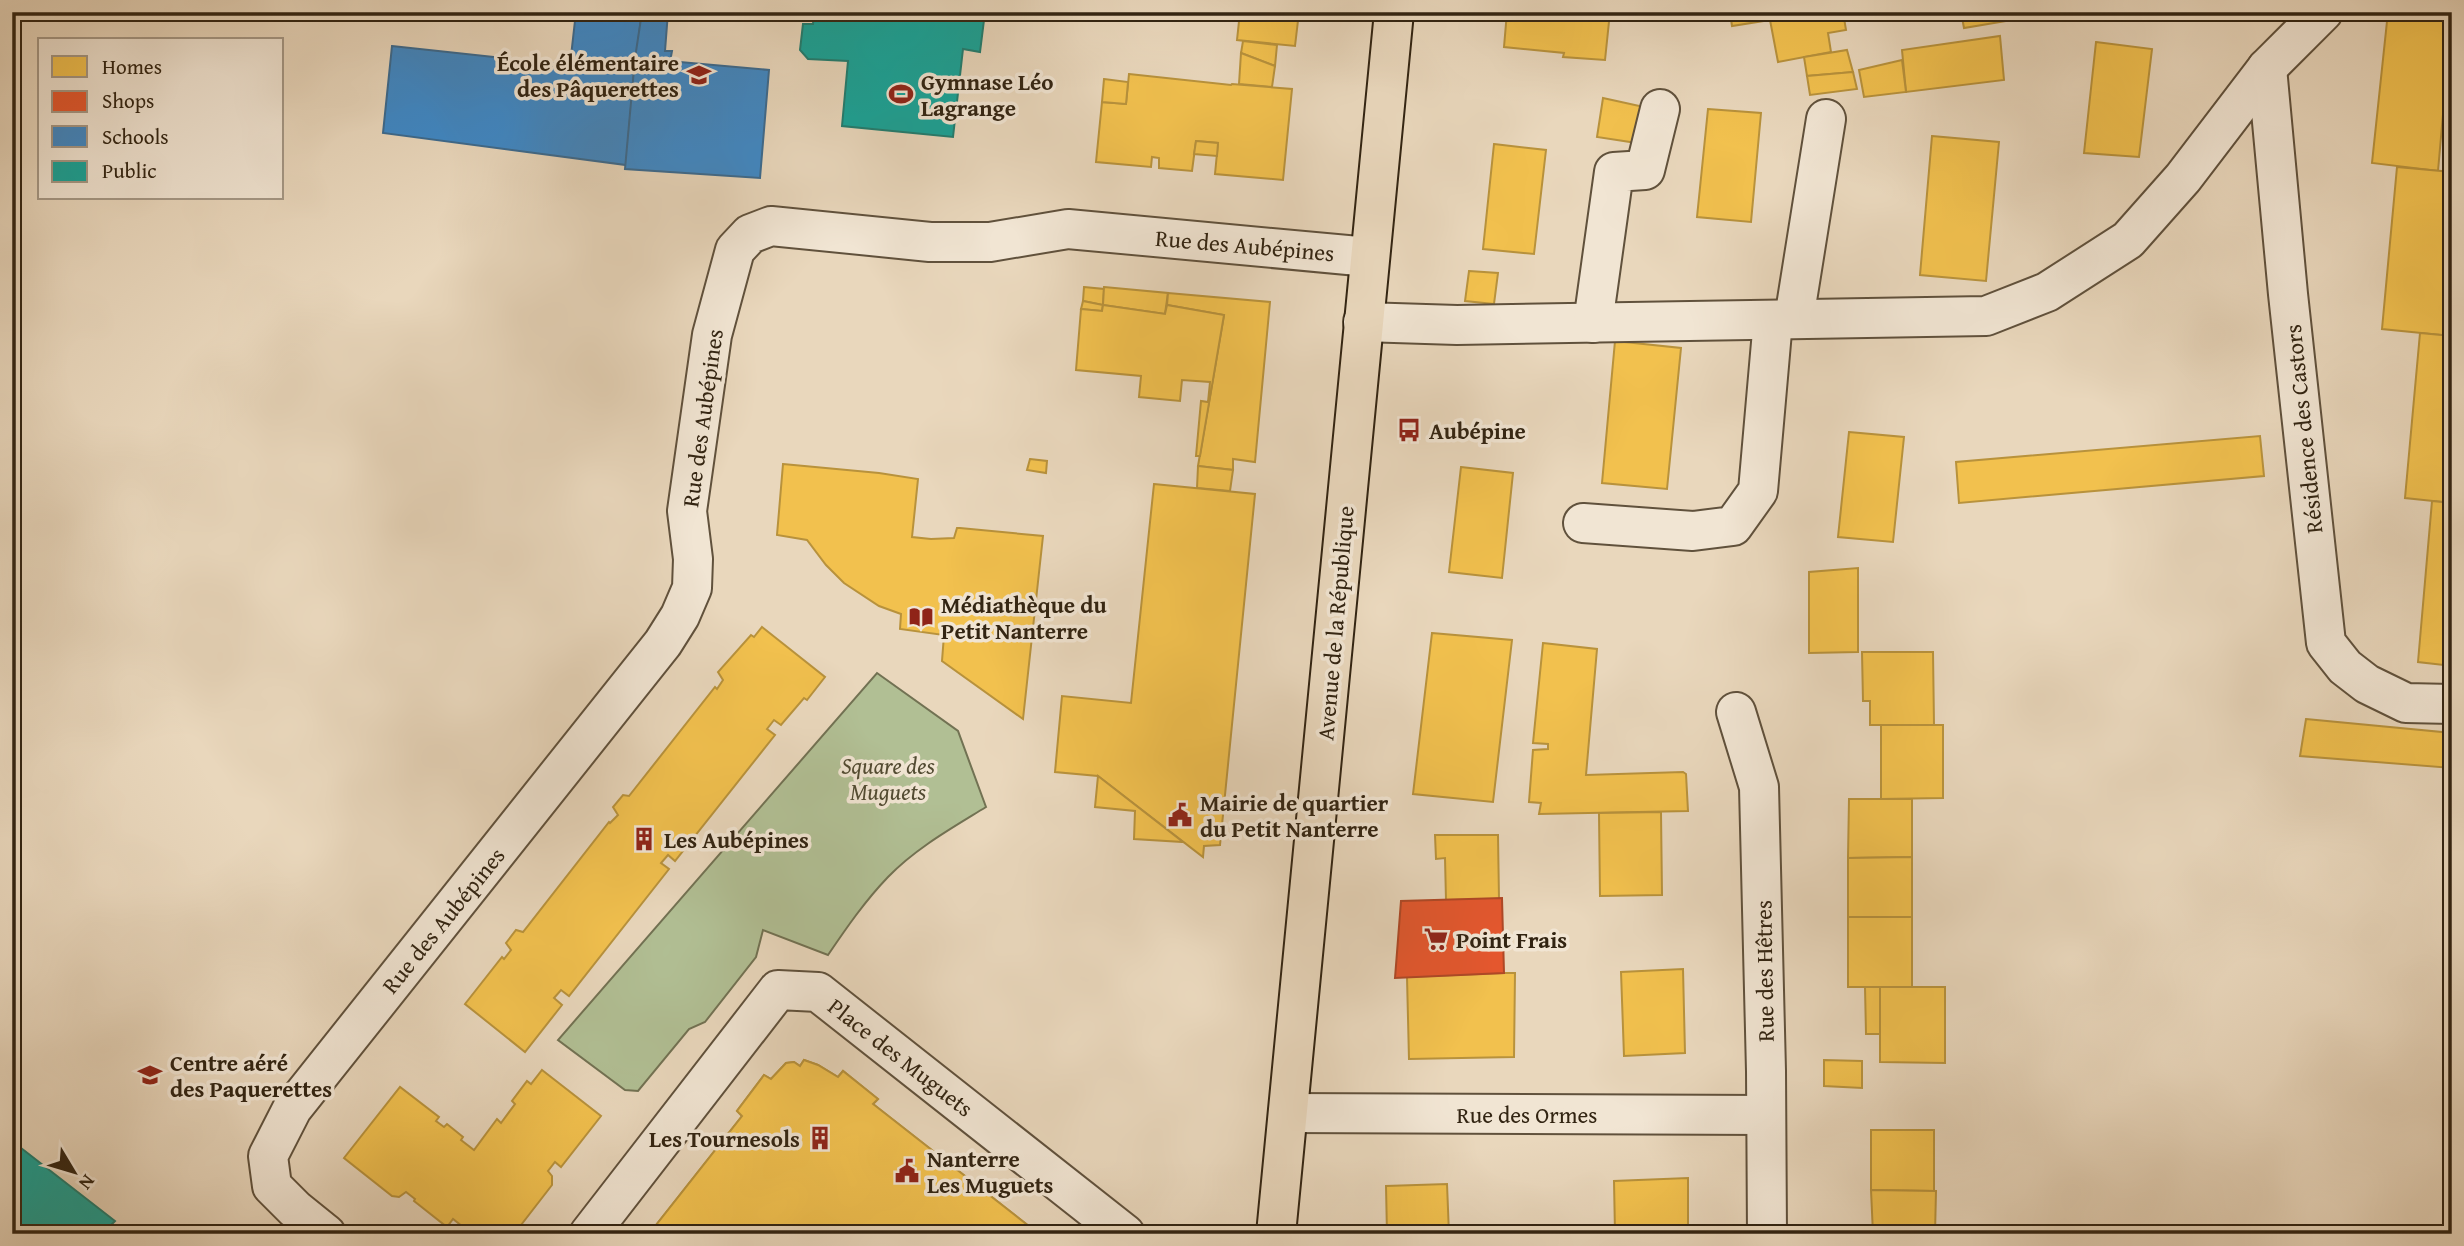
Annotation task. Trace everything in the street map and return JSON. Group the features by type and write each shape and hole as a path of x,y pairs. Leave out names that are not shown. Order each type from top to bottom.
{"main road":[{"name":"Avenue de la République","path":"1276,1234 1394,12"}],"street":[{"path":"1363,322 1457,325 1986,316 2047,292 2128,240 2183,178 2267,68 2323,12"},
{"name":"Résidence des Castors","path":"2267,68 2288,294 2326,643 2345,667 2367,684 2406,703 2452,704"},
{"path":"1593,323 1614,172 1644,170 1660,109"},
{"path":"1583,523 1693,531 1733,526 1758,491 1783,319 1826,119"},
{"name":"Rue des Aubépines","path":"326,1234 272,1186 268,1156 292,1109 663,643 680,616 692,588 693,558 687,511 712,335 735,250 750,234 771,226 930,242 990,242 1068,229 1369,257"},
{"name":"Rue des Hêtres","path":"1735,712 1759,787 1767,1234"},
{"name":"Place des Muguets","path":"589,1234 778,990 818,992 1125,1234"},
{"name":"Rue des Ormes","path":"1288,1114 1766,1115"}],"green space":[{"name":"Square des Muguets","path":"877,673 958,731 986,807 935,839 899,867 864,905 828,955 763,930 756,957 705,1022 689,1029 638,1091 625,1090 558,1040"}],"building: Homes":[{"path":"1240,12 1299,12 1295,46 1237,40"},
{"path":"1507,12 1610,12 1605,60 1563,57 1564,53 1504,47"},
{"path":"1730,12 1843,12 1846,30 1828,33 1831,52 1778,62 1770,20 1732,26"},
{"path":"1961,12 2030,12 2030,17 1964,28"},
{"path":"2388,12 2452,12 2438,171 2372,163"},
{"path":"2000,36 2004,80 1906,92 1902,50"},
{"path":"1243,41 1277,45 1275,66 1241,53"},
{"path":"2096,42 2152,49 2139,157 2084,153"},
{"path":"1847,50 1853,72 1807,76 1804,57"},
{"path":"1241,53 1275,66 1272,87 1239,84"},
{"path":"1902,60 1906,92 1864,97 1859,70"},
{"path":"1853,72 1857,89 1810,95 1807,76"},
{"path":"1129,74 1292,89 1283,180 1215,174 1218,143 1196,141 1192,171 1159,168 1159,158 1152,157 1151,167 1096,162 1102,102 1126,104"},
{"path":"1104,79 1128,82 1126,104 1102,102"},
{"path":"1603,98 1644,107 1637,143 1597,137"},
{"path":"1708,109 1761,113 1751,222 1697,217"},
{"path":"1932,136 1999,142 1986,281 1920,275"},
{"path":"1196,141 1218,143 1217,156 1194,154"},
{"path":"1494,144 1546,150 1534,254 1483,249"},
{"path":"2397,167 2452,172 2451,336 2382,329"},
{"path":"1469,271 1498,273 1494,304 1465,301"},
{"path":"1084,287 1104,289 1103,305 1083,301"},
{"path":"1104,287 1168,293 1165,314 1103,305"},
{"path":"1168,293 1270,302 1255,462 1233,459 1233,470 1198,466 1224,315 1167,305"},
{"path":"1083,301 1103,305 1102,311 1081,309"},
{"path":"1103,305 1165,314 1167,305 1224,315 1200,456 1196,456 1201,401 1208,402 1210,382 1182,380 1180,401 1139,397 1141,376 1076,370 1081,309 1102,311"},
{"path":"2420,333 2452,336 2452,503 2405,498"},
{"path":"1615,341 1681,348 1667,489 1602,483"},
{"path":"1849,432 1904,437 1893,542 1838,537"},
{"path":"2260,436 2264,476 1959,503 1956,462"},
{"path":"1030,459 1047,461 1046,473 1027,470"},
{"path":"783,464 918,479 912,537 954,538 957,528 1043,536 1023,719 942,661 944,635 900,629 901,614 879,606 844,583 807,540 777,535"},
{"path":"1198,466 1233,470 1230,491 1197,488"},
{"path":"1461,467 1513,473 1502,578 1449,572"},
{"path":"1154,484 1255,494 1220,845 1204,846 1203,857 1098,776 1055,772 1062,696 1131,703"},
{"path":"2432,501 2452,503 2452,666 2418,662"},
{"path":"1858,568 1858,652 1809,653 1809,572"},
{"name":"Les Aubépines","path":"762,627 825,677 807,700 804,698 781,725 774,720 767,729 775,735 675,861 668,855 661,863 669,869 569,996 561,990 554,998 562,1005 525,1052 465,1004 502,957 504,959 511,950 506,943 516,930 523,932 609,822 618,815 613,807 623,795 629,796 715,687 717,689 723,680 718,672 751,635 754,637"},
{"path":"1432,633 1512,640 1493,802 1413,794"},
{"path":"1543,643 1597,649 1586,775 1683,772 1686,774 1688,811 1539,814 1541,803 1529,802 1533,750 1548,749 1548,744 1533,743"},
{"path":"1862,652 1933,652 1934,725 1870,725 1870,701 1863,701"},
{"path":"2306,719 2452,733 2452,768 2300,756"},
{"path":"1881,725 1943,725 1943,798 1881,799"},
{"path":"1098,776 1183,842 1134,839 1135,811 1095,807"},
{"path":"1849,799 1912,799 1912,857 1848,858"},
{"path":"1661,812 1662,895 1600,896 1599,813"},
{"path":"1435,835 1498,835 1499,899 1446,900 1445,858 1436,859"},
{"path":"1912,857 1912,917 1848,917 1848,858"},
{"path":"1848,917 1912,917 1912,987 1848,987"},
{"path":"1683,969 1685,1053 1624,1056 1621,972"},
{"path":"1515,973 1514,1057 1409,1059 1407,977"},
{"path":"1865,987 1880,987 1880,1034 1866,1034"},
{"path":"1880,987 1945,987 1945,1063 1880,1062"},
{"name":"Les Tournesols","path":"804,1060 838,1077 843,1071 878,1099 873,1104 1039,1234 896,1234 801,1160 744,1234 649,1234 742,1116 737,1111 764,1075 771,1079 786,1063 794,1062 800,1066"},
{"name":"Les Tournesols","path":"804,1060 838,1077 843,1071 878,1099 873,1104 1039,1234 649,1234 742,1116 737,1111 764,1075 771,1079 786,1063 794,1062 800,1066"},
{"path":"1824,1060 1862,1061 1862,1088 1824,1086"},
{"path":"542,1070 601,1116 561,1167 555,1162 548,1171 552,1176 552,1185 514,1234 472,1234 453,1219 447,1227 406,1192 399,1197 392,1196 344,1158 400,1087 439,1117 436,1121 444,1127 447,1124 463,1137 461,1140 474,1150 497,1119 501,1123 515,1104 512,1101 527,1081 531,1084"},
{"path":"1871,1130 1934,1130 1934,1191 1871,1190"},
{"path":"1688,1178 1688,1230 1615,1233 1614,1181"},
{"path":"1447,1184 1449,1234 1387,1234 1386,1186"},
{"path":"1871,1190 1936,1191 1935,1234 1873,1234"},
{"path":"1688,1230 1688,1234 1626,1234 1626,1233"}],"building: Shops":[{"path":"1502,898 1504,973 1395,978 1401,901"}],"building: Schools":[{"path":"576,12 642,12 634,72 570,65"},
{"path":"642,12 668,12 665,51 672,51 670,62 635,58"},
{"path":"392,46 634,72 626,165 383,133"},
{"path":"635,58 769,70 760,178 625,169"},
{"path":"111,1225 105,1234 95,1234 101,1226"}],"building: Public":[{"name":"Gymnase Léo Lagrange","path":"814,12 985,12 980,52 963,49 953,137 842,126 848,61 808,59 800,50 803,24 813,24"},
{"path":"12,1141 115,1221 111,1225 101,1226 95,1234 12,1234"}],"place":[{"name":"École élémentaire des Pâquerettes","path":"699,75"},
{"name":"Gymnase Léo Lagrange","path":"901,94"},
{"name":"Aubépine","path":"1409,430"},
{"name":"Médiathèque du Petit Nanterre","path":"921,617"},
{"name":"Mairie de quartier du Petit Nanterre","path":"1180,815"},
{"name":"Les Aubépines","path":"644,839"},
{"name":"Point Frais","path":"1436,939"},
{"name":"Centre aéré des Paquerettes","path":"150,1075"},
{"name":"Les Tournesols","path":"820,1138"},
{"name":"Nanterre Les Muguets","path":"907,1171"}]}
